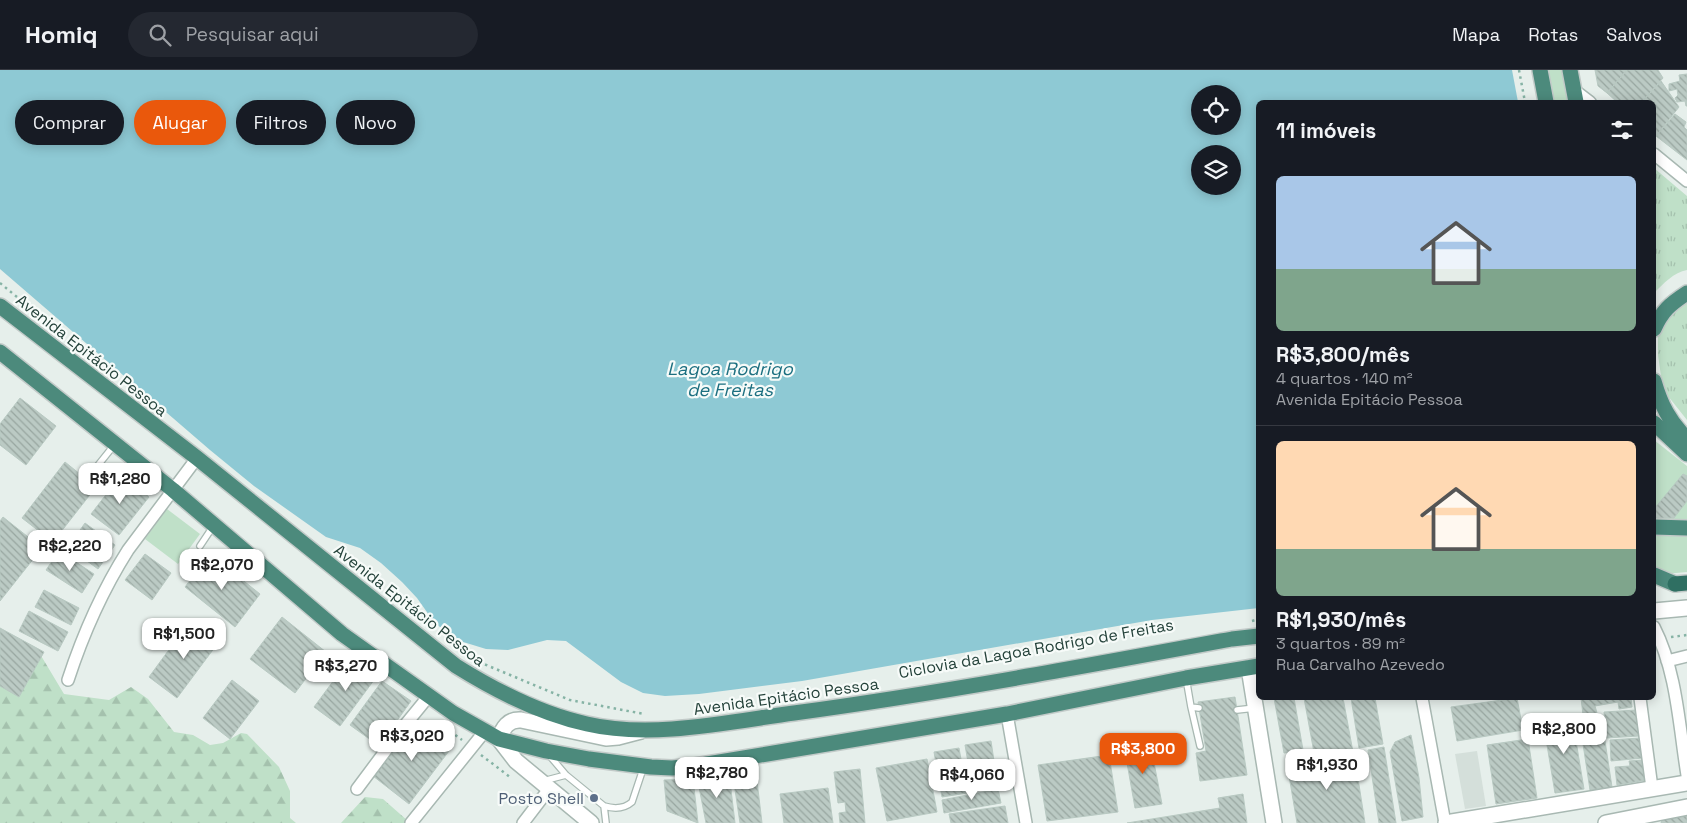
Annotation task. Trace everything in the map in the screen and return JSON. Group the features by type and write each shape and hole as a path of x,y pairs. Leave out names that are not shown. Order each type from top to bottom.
{"highway":[{"path":"1540,70 1546,100"},
{"path":"1570,70 1574,96"},
{"path":"1656,324 1660,315 1672,302 1687,293"},
{"name":"Avenida Epitácio Pessoa","path":"0,306 197,458 456,666 486,684 553,714 588,725 647,730 703,726 986,684 1232,638 1256,636"},
{"path":"2,358 172,490 342,634 448,710 499,739 546,751 644,766 672,768 695,766 1007,714 1186,678 1254,667"},
{"path":"1656,388 1660,402 1670,418 1687,438"},
{"path":"1656,425 1687,454"},
{"path":"1656,527 1687,528"},
{"path":"1656,576 1681,584"},
{"path":"1656,586 1681,584"},
{"path":"1232,638 1254,626"}],"street":[{"path":"1656,156 1687,181"},
{"path":"68,680 98,604 119,565 197,458"},
{"path":"1656,611 1687,608"},
{"path":"1656,633 1667,661 1687,775"},
{"path":"1667,661 1687,656"},
{"path":"1254,667 1256,708 1274,823"},
{"path":"358,789 428,696"},
{"path":"1422,700 1446,823 1687,783"},
{"path":"1640,700 1652,788"},
{"path":"1007,714 1026,823"},
{"path":"591,823 516,761 499,739 504,727 516,720 534,722 606,738 627,736 647,730"},
{"path":"411,823 485,731"},
{"path":"523,823 545,785"},
{"path":"1612,822 1687,807"}],"lane":[{"path":"91,474 115,444"},
{"path":"200,546 214,525"},
{"path":"1186,678 1200,746"},
{"path":"1192,707 1199,708"},
{"path":"1237,710 1256,708"},
{"path":"546,751 566,776 604,806 611,808 627,806 632,802 644,766"},
{"path":"545,785 566,776"},
{"path":"604,806 606,823"}],"path":[{"path":"1520,70 1525,100"},
{"path":"0,284 61,333"},
{"path":"479,662 570,700 651,714"},
{"path":"706,710 725,707"},
{"path":"442,724 464,741"},
{"path":"477,752 512,778"}],"shaded area":[{"path":"1477,751 1486,806 1465,809 1455,754"}],"green space":[{"path":"1544,70 1563,70 1568,100 1550,100"},
{"path":"1656,170 1687,196 1687,270 1682,271 1665,282 1656,291"},
{"path":"1687,291 1687,420 1668,396 1661,376 1658,355 1658,332"},
{"path":"1656,442 1687,466 1687,572 1656,575"},
{"path":"167,509 200,534 178,564 145,539"},
{"path":"40,654 64,694 109,700 131,687 148,699 174,732 193,735 210,745 223,743 241,733 247,734 279,767 290,791 290,818 296,823 0,823 0,680"},
{"path":"365,797 383,799 408,823 341,823"}],"water":[{"name":"Lagoa Rodrigo de Freitas","path":"0,70 1512,70 1518,100 1256,100 1256,608 1152,620 802,681 699,694 665,696 643,693 621,682 566,641 547,640 508,650 486,649 460,641 434,622 417,598 381,563 360,548 326,537 254,486 0,269"}],"building":[{"path":"1595,70 1627,70 1607,93 1598,86"},
{"path":"1627,70 1658,70 1663,78 1644,100 1615,100 1607,93"},
{"path":"1687,74 1686,106 1685,101 1677,102 1675,98 1678,95 1677,89 1669,91 1669,84 1680,81 1679,75"},
{"path":"1661,81 1679,107 1656,136 1656,100 1644,100"},
{"path":"1675,114 1686,122 1684,127 1687,130 1687,160 1656,136"},
{"path":"20,398 56,426 26,465 0,445 0,424"},
{"path":"65,462 96,487 53,542 22,518"},
{"path":"122,474 149,497 119,535 91,514"},
{"path":"1683,474 1687,476 1687,501 1674,518 1656,518 1656,507"},
{"path":"3,517 42,548 0,601 0,521"},
{"path":"85,523 115,545 98,569 68,547"},
{"path":"59,551 94,574 82,593 46,570"},
{"path":"145,554 171,573 152,600 125,580"},
{"path":"210,554 260,594 235,627 185,587"},
{"path":"44,590 79,608 71,625 35,607"},
{"path":"29,611 68,632 58,651 19,631"},
{"path":"282,617 326,652 295,693 250,659"},
{"path":"190,621 218,643 177,698 149,677"},
{"path":"0,628 44,652 19,697 0,686"},
{"path":"351,657 377,676 340,726 314,707"},
{"path":"232,680 259,701 230,739 203,718"},
{"path":"382,681 411,701 379,746 350,725"},
{"path":"1235,697 1247,775 1200,781 1196,753 1206,751 1198,702"},
{"path":"1274,700 1294,700 1303,750 1284,753"},
{"path":"1304,700 1343,700 1353,752 1315,758"},
{"path":"1351,700 1375,700 1383,744 1359,748"},
{"path":"1502,700 1517,700 1523,730 1457,741 1451,707"},
{"path":"1581,700 1631,700 1632,707 1619,709 1618,702 1595,706 1597,713 1583,715"},
{"path":"1637,710 1639,736 1606,738 1604,712"},
{"path":"1596,714 1602,725 1604,740 1590,742 1589,739 1586,739 1582,716"},
{"path":"1572,717 1584,789 1555,793 1543,721"},
{"path":"416,719 452,747 409,804 373,776"},
{"path":"1411,735 1419,778 1423,817 1402,821 1390,752 1395,742"},
{"path":"1640,738 1643,758 1611,761 1610,740"},
{"path":"1528,739 1537,798 1496,804 1487,745"},
{"path":"991,741 998,787 973,791 965,745"},
{"path":"1605,741 1612,787 1590,790 1583,744"},
{"path":"1150,742 1162,804 1135,808 1124,746"},
{"path":"1384,747 1396,823 1379,823 1368,750"},
{"path":"959,748 967,793 942,797 934,752"},
{"path":"1354,753 1365,823 1297,823 1287,764"},
{"path":"1109,755 1118,812 1047,821 1038,765"},
{"path":"927,759 937,812 887,821 876,768"},
{"path":"1643,760 1646,780 1617,785 1615,767 1630,766 1629,761"},
{"path":"860,769 865,823 840,823 839,813 846,812 845,802 838,803 834,772"},
{"path":"729,773 735,823 706,823 697,777"},
{"path":"693,779 698,823 667,811 664,780"},
{"path":"757,781 762,823 740,823 734,783"},
{"path":"828,788 833,823 784,823 780,794"},
{"path":"998,789 1001,803 944,813 942,800"},
{"path":"1243,794 1247,823 1127,823 1220,808 1218,798"},
{"path":"1005,806 1008,823 951,823 949,814"},
{"path":"1687,814 1687,823 1661,823 1662,820"}],"place":[{"name":"Posto Shell","path":"594,798"}]}
